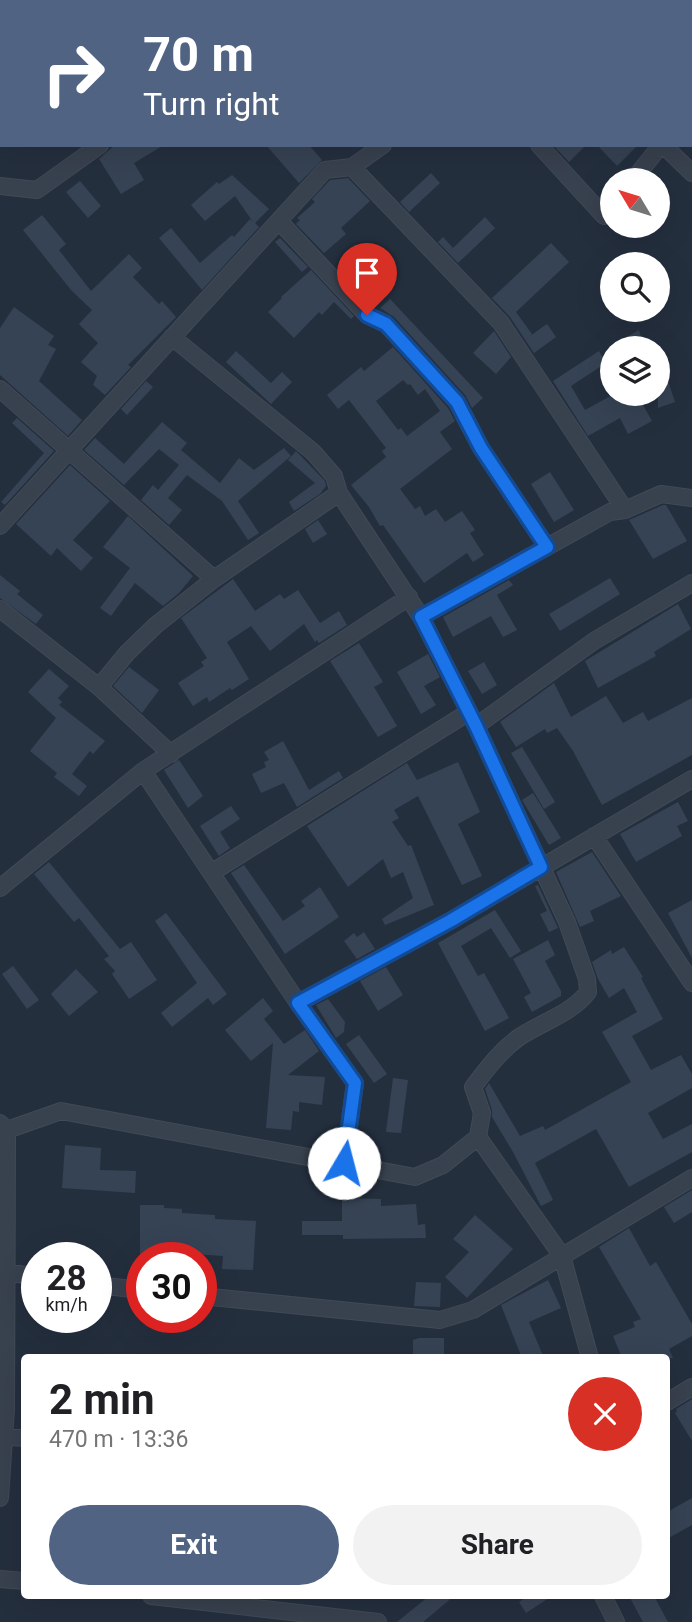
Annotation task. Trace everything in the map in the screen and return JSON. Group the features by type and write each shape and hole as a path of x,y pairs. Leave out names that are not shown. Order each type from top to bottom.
{"street":[{"path":"0,186 37,190 97,147"},
{"path":"0,526 325,170 352,167 380,147"},
{"path":"541,147 600,212"},
{"path":"643,168 660,147"},
{"path":"664,147 692,173"},
{"path":"352,167 501,323 625,510"},
{"path":"279,221 367,315 386,324 457,402 481,448 547,547"},
{"path":"0,1498 3,1126 61,1111 415,1177 443,1164 478,1136 482,1113 473,1087 500,1053 535,1027 563,1014 588,992 587,979 567,922 472,719 421,617 339,493 334,476 313,452 172,337"},
{"path":"0,389 214,579"},
{"path":"99,687 127,653 156,625 214,579 339,493"},
{"path":"421,617 610,512 625,510 661,494 692,498"},
{"path":"211,873 472,719 594,641 692,583"},
{"path":"0,888 143,771 409,597"},
{"path":"0,609 99,687 171,754"},
{"path":"143,771 298,1003 355,1083 344,1163"},
{"path":"298,1003 450,921 692,779"},
{"path":"594,836 692,983"},
{"path":"478,1136 562,1256 589,1354"},
{"path":"217,1298 440,1320 473,1310 692,1178"},
{"path":"3,1271 21,1274"},
{"path":"670,1400 692,1387"},
{"path":"2,1437 21,1438"},
{"path":"0,1579 21,1581"},
{"path":"177,1599 378,1622"},
{"path":"604,1599 616,1622"}],"building":[{"path":"113,147 161,147 134,163 144,180 121,194 99,159"},
{"path":"268,147 311,147 322,160 299,183"},
{"path":"555,147 584,147 569,162"},
{"path":"599,147 636,147 617,166"},
{"path":"431,173 440,183 409,212 400,202"},
{"path":"232,175 269,209 255,223 259,227 202,290 159,238 171,228 200,263 232,235 234,237 250,219 253,222 235,196 205,221 191,205 217,182 219,184"},
{"path":"348,178 370,201 341,228 346,234 324,253 296,224 300,220 297,218 315,202 312,199 330,180"},
{"path":"80,181 101,206 88,218 66,192"},
{"path":"42,215 66,244 59,250 91,291 129,254 142,268 133,277 159,304 162,301 176,317 128,365 131,367 105,395 93,385 97,376 81,362 98,343 79,324 92,310 71,290 23,230"},
{"path":"485,217 495,228 458,263 438,242 443,237 453,248"},
{"path":"280,238 308,267 302,272 275,242"},
{"path":"551,243 569,262 516,312 532,334 530,336 547,324 556,337 534,353 510,317 492,298"},
{"path":"311,270 354,316 351,319 334,302 322,315 319,312 294,338 268,312"},
{"path":"362,272 379,292 369,302 351,282"},
{"path":"390,299 483,398 472,408 465,395 394,317 380,308"},
{"path":"14,307 54,336 48,345 56,349 39,381 82,420 68,436 0,375 0,328"},
{"path":"639,330 641,336 629,336"},
{"path":"494,331 511,357 496,374 473,353"},
{"path":"393,347 448,408 455,421 440,432 452,449 400,489 415,509 420,506 425,516 436,509 445,522 462,511 475,530 470,533 484,555 473,562 467,553 424,583 351,485 386,457 382,451 386,448 349,400 338,409 327,395 361,367 364,371","holes":["403,380 410,384 418,395 425,389 440,411 407,436 401,428 398,430 376,401"]},
{"path":"236,351 271,383 282,372 292,382 271,404 226,362"},
{"path":"599,351 600,367 571,386 585,410 600,402 600,406 644,406 652,421 628,434 620,418 588,436 553,381"},
{"path":"146,381 153,387 127,415 121,409"},
{"path":"670,387 675,402 670,404"},
{"path":"17,418 54,451 5,505 1,502 44,453 12,423"},
{"path":"162,422 187,443 181,450 220,483 239,458 254,470 284,448 291,456 238,501 259,533 248,540 222,501 187,475 168,498 182,510 169,525 141,500 153,485 158,490 179,465 159,449 124,485 84,450 95,438 124,464"},
{"path":"296,451 325,481 326,486 320,494 294,511 289,502 315,483 288,460"},
{"path":"70,465 110,501 73,540 93,558 81,571 57,548 51,556 16,524"},
{"path":"550,472 574,510 554,522 531,484"},
{"path":"666,505 687,541 653,559 629,520"},
{"path":"128,516 193,576 179,593 163,606 135,583 111,616 100,608 130,568 103,547"},
{"path":"318,520 327,534 313,543 305,529"},
{"path":"0,575 20,591 17,594 43,615 36,624 0,598"},
{"path":"610,578 620,594 560,631 549,614"},
{"path":"233,579 255,611 280,594 284,599 298,590 320,623 339,611 347,625 319,643 317,640 315,642 304,624 270,651 251,626 227,642 249,679 209,702 207,697 193,706 178,683 204,666 201,662 207,658 181,618"},
{"path":"509,580 513,585 497,595 517,630 503,637 491,616 453,637 443,617"},
{"path":"678,604 691,629 654,652 656,656 598,688 585,661"},
{"path":"359,643 383,682 374,687 397,726 378,737 330,661"},
{"path":"428,654 440,677 424,686 436,705 421,714 397,672"},
{"path":"484,662 497,685 482,694 468,671"},
{"path":"129,667 159,690 142,713 113,686"},
{"path":"49,669 69,686 58,698 62,702 59,705 105,741 93,754 90,751 72,774 87,786 79,796 54,777 57,773 30,751 56,718 28,692"},
{"path":"554,683 571,717 606,696 623,723 643,712 648,721 692,698 692,755 602,805 573,751 557,728 547,733 545,729 516,747 500,722"},
{"path":"283,741 309,790 339,771 343,778 297,807 284,783 261,793 252,774 266,767 264,762 269,760 264,752"},
{"path":"522,747 555,802 544,809 511,753"},
{"path":"179,760 203,796 188,808 164,770"},
{"path":"458,762 480,812 458,824 482,876 462,885 418,796 394,810 399,818 392,822 408,846 411,845 434,905 385,925 382,919 413,898 403,872 391,878 383,859 348,887 307,826 407,763 417,780"},
{"path":"533,793 561,838 549,845 522,800"},
{"path":"678,802 688,821 677,826 682,836 636,862 620,834"},
{"path":"231,806 240,819 220,832 230,848 219,856 200,826"},
{"path":"592,852 621,896 590,911 594,921 580,927 556,872"},
{"path":"49,862 120,949 131,942 157,980 129,999 112,974 115,971 104,959 109,956 79,918 74,922 34,874"},
{"path":"244,865 283,921 305,906 301,901 320,887 339,917 285,954 231,873"},
{"path":"538,885 558,928 549,932 540,914 547,911 535,886"},
{"path":"692,900 692,958 668,913"},
{"path":"495,910 521,951 510,958 491,928 461,946 478,976 484,973 509,1018 485,1031 438,943"},
{"path":"166,913 227,994 213,1005 208,998 172,1027 161,1013 197,983 155,921"},
{"path":"364,932 375,949 357,959 344,941 354,933 357,937"},
{"path":"548,940 555,955 545,961 561,996 532,1012 524,997 531,993 513,959"},
{"path":"624,947 643,977 641,978 663,1019 632,1036 651,1070 681,1055 692,1074 692,1088 648,1113 663,1139 692,1124 692,1152 629,1187 596,1129 535,1163 553,1200 541,1206 492,1117 485,1089 489,1083 520,1136 543,1126 545,1130 631,1082 602,1032 637,1012 624,988 609,998 592,962 611,950 612,954"},
{"path":"13,966 39,1000 27,1009 2,974"},
{"path":"386,967 403,995 378,1011 360,981"},
{"path":"76,969 98,992 69,1016 51,994"},
{"path":"263,998 273,1011 264,1019 284,1044 305,1030 319,1051 288,1075 325,1077 322,1105 299,1102 299,1112 293,1111 291,1130 266,1128 273,1043 251,1061 225,1030"},
{"path":"328,999 345,1022 344,1032 336,1038 316,1005"},
{"path":"359,1035 387,1074 374,1083 346,1044"},
{"path":"393,1078 408,1080 401,1133 386,1132"},
{"path":"65,1145 101,1148 100,1170 136,1171 135,1193 62,1188"},
{"path":"692,1190 692,1212 674,1223 664,1207"},
{"path":"342,1198 381,1199 381,1206 416,1204 418,1225 425,1224 426,1238 343,1239 343,1235 302,1235 302,1221 342,1221"},
{"path":"140,1205 164,1205 164,1208 182,1209 182,1213 215,1215 215,1219 256,1221 253,1270 222,1269 223,1256 217,1256 217,1242 140,1242"},
{"path":"475,1215 513,1249 467,1298 445,1277 469,1252 453,1239"},
{"path":"629,1228 650,1266 656,1262 692,1324 692,1336 669,1349 673,1358 670,1358 670,1354 620,1354 613,1336 635,1327 633,1322 641,1319 599,1247"},
{"path":"548,1280 561,1308 529,1322 542,1354 520,1354 501,1305"},
{"path":"416,1282 441,1283 440,1307 414,1306"},
{"path":"444,1338 444,1354 413,1354 413,1340"},
{"path":"692,1399 692,1441 675,1413 676,1409"},
{"path":"692,1498 692,1525 670,1537 670,1510"},
{"path":"425,1599 450,1599 423,1622 397,1622"},
{"path":"524,1599 547,1599 526,1613 519,1602"},
{"path":"631,1599 656,1599 668,1622 643,1622"}],"route":[{"path":"344,1163 355,1083 298,1003 450,921 541,867 476,726 421,617 547,547 481,448 457,402 386,324 367,315"}]}
